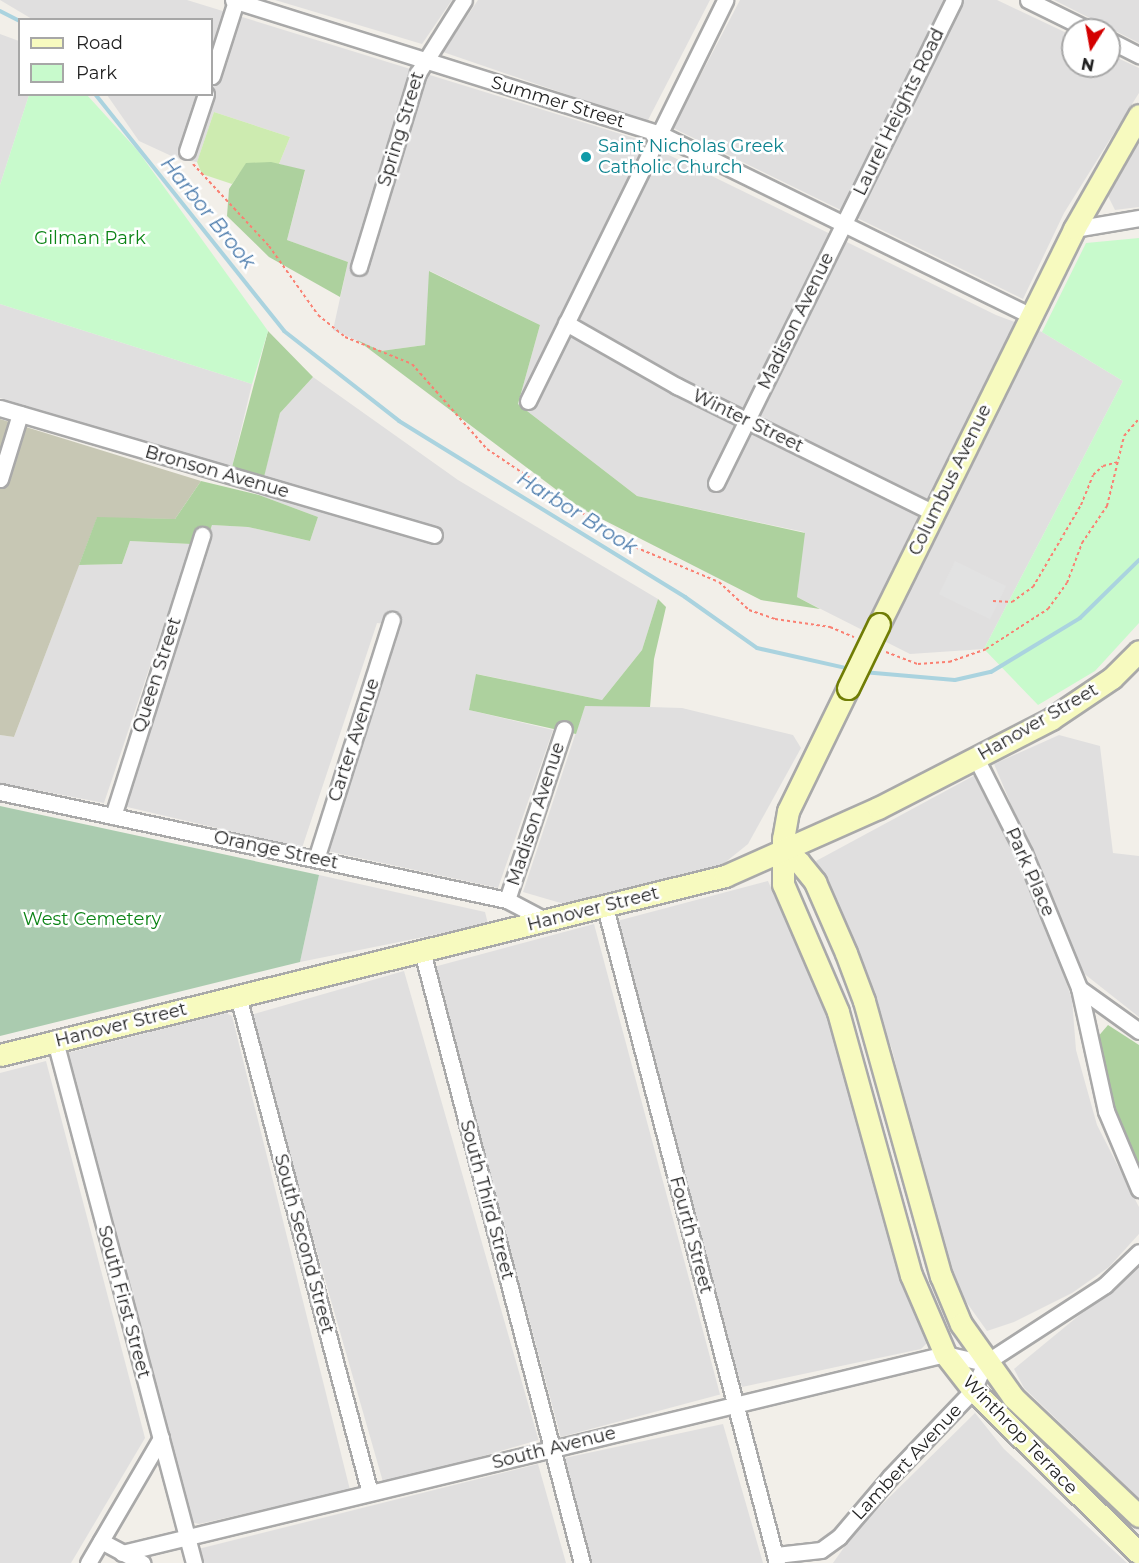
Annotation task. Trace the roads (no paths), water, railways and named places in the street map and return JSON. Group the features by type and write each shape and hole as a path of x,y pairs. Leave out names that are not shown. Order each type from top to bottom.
{"street":[{"name":"Spring Street","path":"359,267 423,60 464,0"},
{"path":"528,401 725,0"},
{"name":"Laurel Heights Road","path":"844,224 954,0"},
{"path":"1028,0 1065,18"},
{"name":"Summer Street","path":"234,1 263,4 423,60 658,133 1031,316"},
{"path":"213,73 234,1"},
{"path":"1121,46 1139,55"},
{"path":"187,151 205,96"},
{"name":"Columbus Avenue","path":"783,853 788,811 1074,229 1139,115"},
{"path":"1074,229 1139,218"},
{"name":"Madison Avenue","path":"716,483 844,224"},
{"name":"Winter Street","path":"566,323 747,421 934,513"},
{"name":"Bronson Avenue","path":"0,408 434,536"},
{"path":"0,479 20,414"},
{"name":"Queen Street","path":"112,816 202,534"},
{"name":"Carter Avenue","path":"316,859 392,620"},
{"name":"Hanover Street","path":"0,1055 725,876 783,853 976,758 1083,700 1139,651"},
{"name":"Madison Avenue","path":"507,900 564,729"},
{"name":"Park Place","path":"976,758 1024,853 1078,988 1106,1111 1139,1189"},
{"name":"Orange Street","path":"0,792 507,900 547,921"},
{"name":"Winthrop Terrace","path":"1139,1516 1013,1397 985,1363 961,1324 941,1276 864,1002 815,882 799,862 783,853 782,871 787,898 837,1009 911,1275 945,1354 973,1390 1139,1553"},
{"name":"Fourth Street","path":"605,907 777,1559"},
{"name":"South Third Street","path":"422,951 582,1563"},
{"path":"1078,988 1139,1031"},
{"name":"South Second Street","path":"238,996 370,1493"},
{"path":"837,1009 864,1002"},
{"name":"South First Street","path":"55,1041 194,1563"},
{"path":"872,1137 901,1131"},
{"path":"985,1363 1105,1285 1139,1252"},
{"name":"South Avenue","path":"122,1553 945,1354 985,1363"},
{"name":"Lambert Avenue","path":"821,1563 839,1537 890,1477 973,1390 985,1363"},
{"path":"88,1563 161,1438"},
{"name":"Winthrop Terrace","path":"1081,1497 1098,1477"},
{"name":"Lambert Avenue","path":"777,1559 821,1550 839,1537"},
{"path":"101,1541 142,1563"}],"waterway":[{"name":"Harbor Brook","path":"0,11 18,20"},
{"name":"Harbor Brook","path":"97,96 284,331 399,421 685,597 757,648 850,669"},
{"name":"Harbor Brook","path":"863,672 955,680 991,672 1080,618 1139,560"}],"place":[{"name":"Saint Nicholas Greek Catholic Church","path":"586,157"}],"park label":[{"name":"Gilman Park","path":"90,238"},
{"name":"West Cemetery","path":"92,919"}]}
